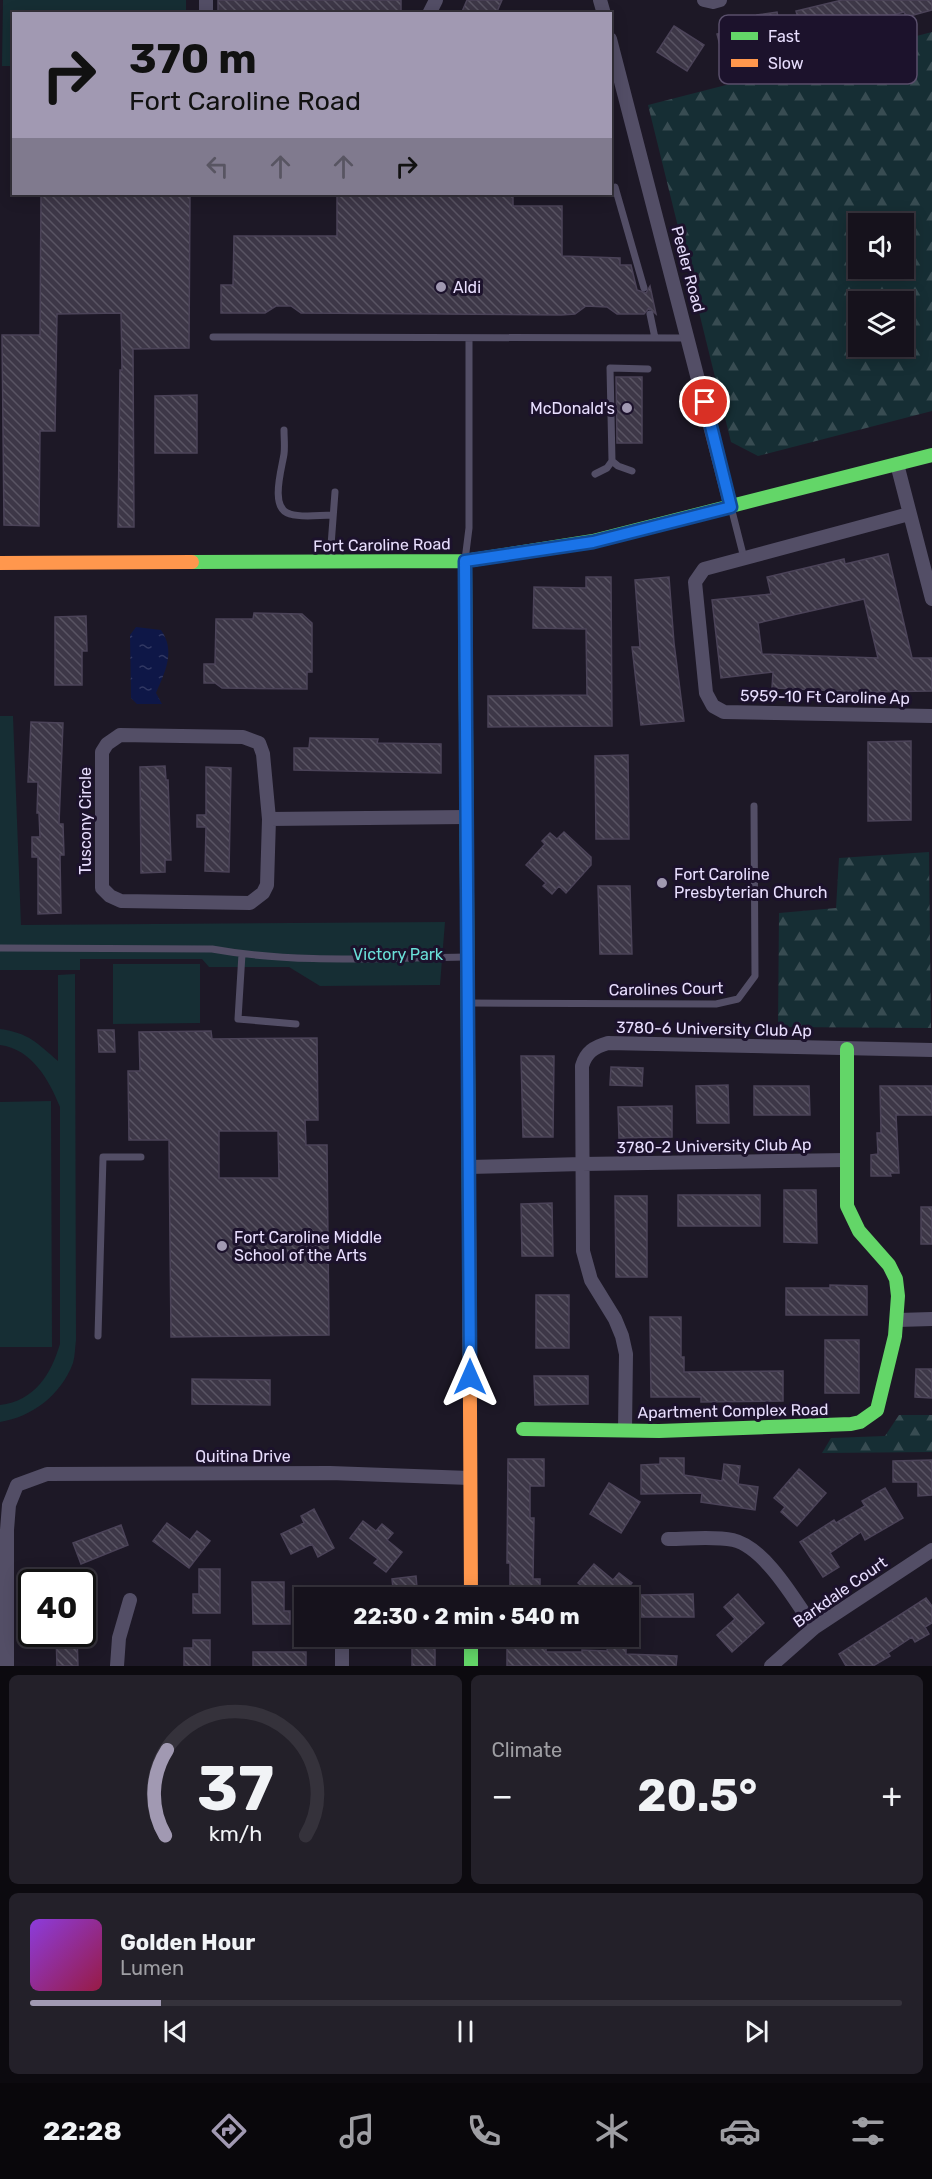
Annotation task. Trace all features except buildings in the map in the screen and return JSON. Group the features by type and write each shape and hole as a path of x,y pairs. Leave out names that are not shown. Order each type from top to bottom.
{"street":[{"path":"704,0 713,2 720,0"},
{"name":"Peeler Road","path":"612,47 731,507"},
{"name":"Fort Caroline Road","path":"0,563 465,561 593,542 932,455"},
{"path":"897,464 932,599"},
{"name":"5959-10 Ft Caroline Ap","path":"909,514 704,569 695,582 706,693 713,706 724,712 932,716"},
{"path":"465,561 471,1587"},
{"name":"Tuscony Circle","path":"120,735 243,737 259,743 263,754 269,819 267,885 263,893 250,903 121,901 110,896 102,888 102,752 107,744 120,735"},
{"path":"269,819 466,817"},
{"name":"3780-6 University Club Ap","path":"582,1164 582,1066 584,1057 600,1045 608,1043 847,1049"},
{"path":"847,1049 932,1050"},
{"name":"Apartment Complex Road","path":"582,1164 583,1251 591,1280 615,1319 626,1354 625,1430 745,1428 860,1422 876,1410 898,1320 898,1290 895,1275 890,1266 857,1232 849,1218 847,1206 847,1049"},
{"name":"3780-2 University Club Ap","path":"469,1167 847,1160"},
{"path":"898,1320 932,1318"},
{"path":"523,1429 625,1430"},
{"name":"Quitina Drive","path":"7,1666 7,1530 9,1505 17,1485 47,1474 318,1473 470,1478"},
{"path":"668,1539 731,1540 751,1547 763,1557 814,1628"},
{"name":"Barkdale Court","path":"771,1666 814,1628 932,1550"},
{"path":"117,1666 118,1638 130,1600"},
{"path":"342,1647 342,1666"},
{"path":"471,1647 471,1666"}],"lane":[{"path":"615,187 644,288"},
{"path":"650,314 655,338"},
{"path":"213,337 689,338"},
{"path":"465,561 469,528 469,338"},
{"path":"595,474 607,468 612,461 610,368 648,369"},
{"path":"284,430 284,452 278,477 279,504 289,514 333,515"},
{"path":"612,461 632,471"},
{"path":"330,562 335,492"},
{"path":"731,507 744,558"},
{"name":"Carolines Court","path":"467,1003 716,1004 738,999 755,976 754,806"},
{"path":"0,948 212,949 242,954 335,958 467,957"},
{"path":"242,954 237,1019 296,1024"},
{"path":"98,1336 103,1157 141,1157"}],"green space":[{"path":"3,0 186,0 186,12 12,12 12,66 2,66"},
{"path":"932,32 932,411 758,456 731,442 648,105 730,84 917,84 917,36"},
{"name":"Victory Park","path":"0,716 13,716 21,925 445,922 440,985 320,986 289,967 209,967 202,959 80,959 80,970 0,970"},
{"path":"929,852 931,1028 778,1027 779,913 836,908 839,858"},
{"path":"113,964 200,964 200,1023 113,1024"},
{"path":"75,974 76,1340 73,1363 61,1385 44,1403 23,1415 0,1422 0,1405 23,1398 40,1384 52,1366 60,1344 60,1107 38,1067 21,1053 0,1045 0,1029 26,1036 58,1061 58,975"},
{"path":"51,1101 52,1347 0,1347 0,1102"},
{"path":"899,1415 932,1415 932,1452 822,1453 831,1438 885,1436"}],"water":[{"path":"136,627 161,630 168,646 168,662 156,693 162,704 137,704 131,698 130,635"}],"traffic: fast":[{"path":"192,562 465,561 593,541 932,455"},
{"path":"465,561 469,1218"},
{"path":"523,1429 659,1431 851,1424 860,1422 877,1410 895,1336 898,1296 896,1279 889,1265 859,1231 847,1206 847,1049"},
{"path":"471,1647 471,1666"}],"traffic: slow":[{"path":"0,563 192,562"},
{"path":"469,1218 471,1587"}],"place":[{"name":"Aldi","path":"441,287"},
{"name":"McDonald's","path":"627,408"},
{"name":"Fort Caroline Presbyterian Church","path":"662,883"},
{"name":"Fort Caroline Middle School of the Arts","path":"222,1246"}],"route":[{"path":"470,1377 465,561 593,542 731,507 705,402"}]}
